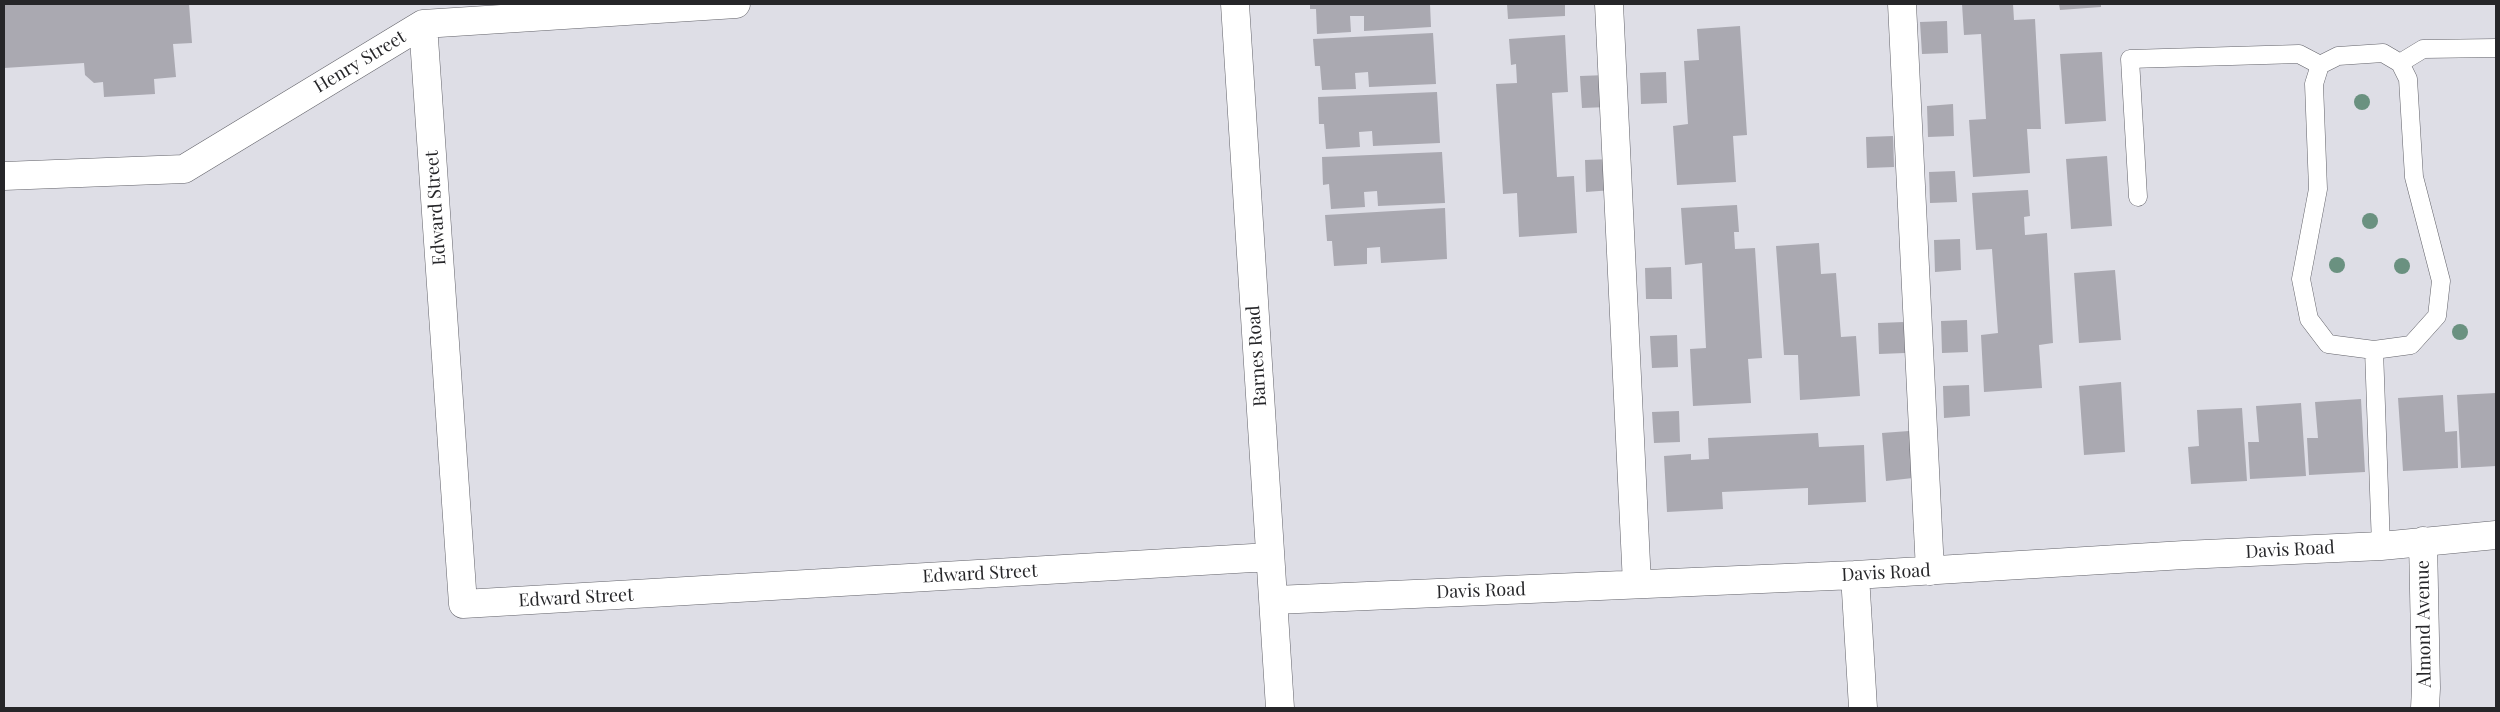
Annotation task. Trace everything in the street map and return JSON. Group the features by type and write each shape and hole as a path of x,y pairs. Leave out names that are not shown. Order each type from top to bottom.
{"street":[{"name":"Henry Street","path":"4,176 184,169 423,24 473,12 736,4"},
{"name":"Barnes Road","path":"1235,4 1270,557 1275,600 1280,708"},
{"path":"1609,4 1637,584"},
{"path":"1902,4 1930,571"},
{"name":"Edward Street","path":"423,24 463,604 1270,557"},
{"name":"Davis Road","path":"1275,600 1855,575 2184,555 2381,546 2496,535"},
{"name":"Almond Avenue","path":"2423,541 2425,708"},
{"path":"1855,575 1863,708"}],"lane":[{"path":"2400,63 2423,49 2496,48"},
{"path":"2383,53 2400,63 2408,79 2414,177 2440,281 2437,316 2411,345 2374,350 2328,344 2309,319 2301,279 2318,189 2314,84 2320,65 2338,56 2383,53"},
{"path":"2138,197 2130,59 2299,54 2320,65"},
{"path":"2374,350 2381,546"}],"building":[{"path":"4,4 189,4 192,43 173,44 176,77 154,79 155,94 104,97 103,82 94,83 85,75 84,63 4,68"},
{"path":"1310,4 1430,4 1431,27 1364,31 1364,16 1350,16 1351,32 1317,34 1316,9 1310,9"},
{"path":"1507,4 1565,4 1565,16 1508,19"},
{"path":"1962,4 2013,4 2014,20 2035,19 2041,129 2027,129 2030,173 1973,177 1969,120 1986,119 1981,34 1964,35"},
{"path":"2059,4 2101,4 2101,7 2060,10"},
{"path":"1947,21 1948,53 1922,54 1920,22"},
{"path":"1740,26 1747,135 1733,136 1736,182 1677,185 1673,126 1688,124 1684,61 1699,60 1697,29"},
{"path":"1433,33 1436,84 1369,87 1368,72 1355,73 1356,89 1322,90 1320,66 1315,66 1313,39"},
{"path":"1565,35 1568,92 1552,93 1557,177 1574,176 1577,233 1519,237 1517,193 1503,194 1496,84 1517,83 1516,64 1511,65 1509,39"},
{"path":"2102,52 2106,121 2065,124 2060,54"},
{"path":"1666,72 1667,103 1641,104 1640,73"},
{"path":"1607,75 1608,107 1582,108 1580,76"},
{"path":"1437,92 1440,143 1373,146 1372,131 1359,132 1360,147 1326,149 1324,124 1319,124 1318,97"},
{"path":"1953,104 1954,136 1928,137 1927,106"},
{"path":"1893,136 1894,167 1867,168 1866,137"},
{"path":"1442,152 1445,203 1378,206 1377,191 1364,192 1365,207 1331,209 1329,184 1323,185 1322,157"},
{"path":"2107,156 2112,226 2071,229 2066,159"},
{"path":"1611,159 1612,190 1586,192 1585,160"},
{"path":"1955,171 1957,202 1930,203 1929,172"},
{"path":"2028,190 2030,216 2024,217 2025,235 2047,233 2053,343 2039,345 2042,388 1984,392 1981,335 1998,333 1992,249 1976,250 1972,193"},
{"path":"1737,205 1739,232 1734,232 1735,249 1755,248 1762,358 1748,359 1751,403 1693,406 1690,349 1706,348 1702,263 1685,265 1681,208"},
{"path":"1445,208 1447,259 1381,263 1380,247 1367,248 1367,264 1334,266 1332,241 1327,241 1325,215"},
{"path":"1960,239 1961,270 1935,272 1934,240"},
{"path":"1819,243 1821,274 1836,273 1841,337 1856,336 1860,396 1800,400 1798,355 1784,355 1776,246"},
{"path":"1671,267 1672,299 1646,299 1645,268"},
{"path":"2115,270 2121,340 2079,343 2074,273"},
{"path":"1967,320 1968,352 1942,353 1941,321"},
{"path":"1904,322 1905,353 1879,354 1878,323"},
{"path":"1677,335 1678,367 1652,368 1650,336"},
{"path":"2121,382 2125,452 2084,455 2079,386"},
{"path":"1969,385 1970,416 1944,418 1943,386"},
{"path":"2496,393 2496,466 2461,468 2457,395"},
{"path":"2443,395 2445,432 2457,431 2458,468 2403,471 2398,398"},
{"path":"2361,399 2365,472 2309,475 2307,438 2318,438 2315,402"},
{"path":"2301,403 2306,476 2250,479 2248,442 2259,442 2256,406"},
{"path":"2242,408 2247,481 2191,484 2188,447 2199,446 2197,410"},
{"path":"1679,411 1680,442 1654,443 1652,412"},
{"path":"1909,431 1913,478 1886,481 1882,433"},
{"path":"1818,433 1819,447 1864,445 1866,502 1808,505 1808,488 1722,492 1723,509 1667,512 1664,456 1691,454 1691,460 1709,459 1708,438"}]}
